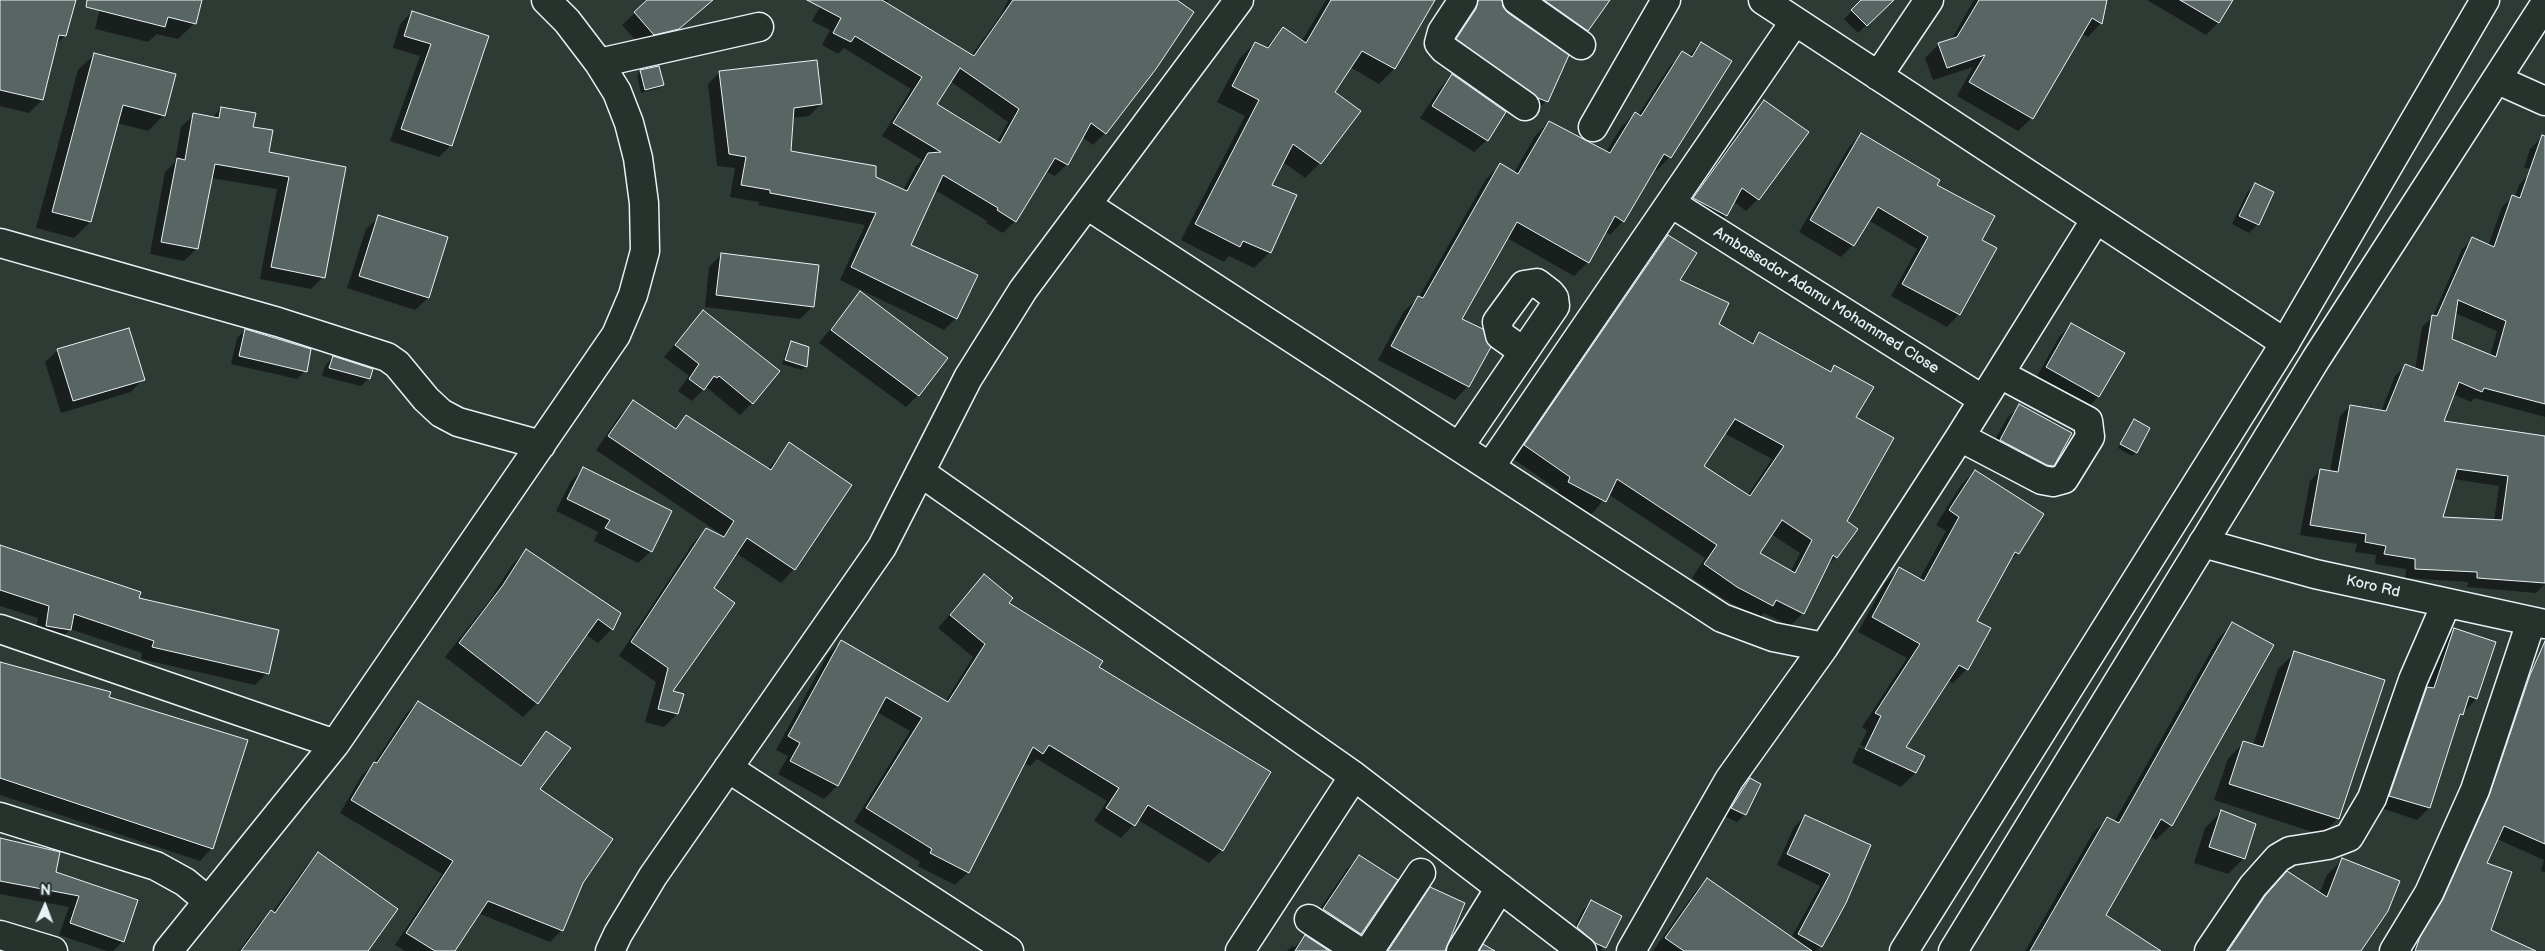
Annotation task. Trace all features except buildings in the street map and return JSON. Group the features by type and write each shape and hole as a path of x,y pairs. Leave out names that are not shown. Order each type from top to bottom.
{"street":[{"path":"168,951 335,744 616,335 633,295 645,251 644,203 638,158 617,92 599,63 567,21 546,0"},
{"path":"610,951 618,934 654,876 882,547 968,378 1023,290 1239,0"},
{"path":"1463,0 1442,32 1439,43 1444,49 1525,106"},
{"path":"1517,0 1581,45"},
{"path":"1593,127 1666,0"},
{"path":"1764,0 2285,343"},
{"path":"1878,76 1930,0"},
{"path":"1904,951 2285,343 2485,0"},
{"path":"1953,951 2316,359 2498,80 2545,4"},
{"path":"1490,467 1795,21"},
{"path":"599,63 759,27"},
{"path":"2498,80 2545,101"},
{"name":"Ambassador Adamu Mohammed Close","path":"1671,203 1982,399"},
{"path":"1087,205 1722,618 1773,637 1824,648"},
{"path":"1639,948 1729,780 1824,648 1960,437 1982,399 2000,374 2096,219"},
{"path":"0,243 278,322 387,356 397,364 426,400 441,413 458,422 541,446"},
{"path":"1459,447 1524,352"},
{"path":"1960,437 2042,480 2053,482 2064,479 2090,437 2088,421 2000,374"},
{"path":"920,472 1354,776 1582,951"},
{"name":"Koro Rd","path":"2203,544 2315,574 2538,623"},
{"path":"2209,951 2253,886 2278,858 2290,852 2328,845 2349,837 2372,798 2413,680 2446,604"},
{"path":"2394,951 2429,893 2475,790 2538,623"},
{"path":"0,629 335,744"},
{"path":"728,768 1009,951"},
{"path":"1240,951 1354,776"},
{"path":"0,817 156,866 184,882 208,901"},
{"path":"1369,951 1421,873"},
{"path":"1461,951 1500,888"},
{"path":"1309,919 1358,951"},
{"path":"0,935 53,951"}]}
